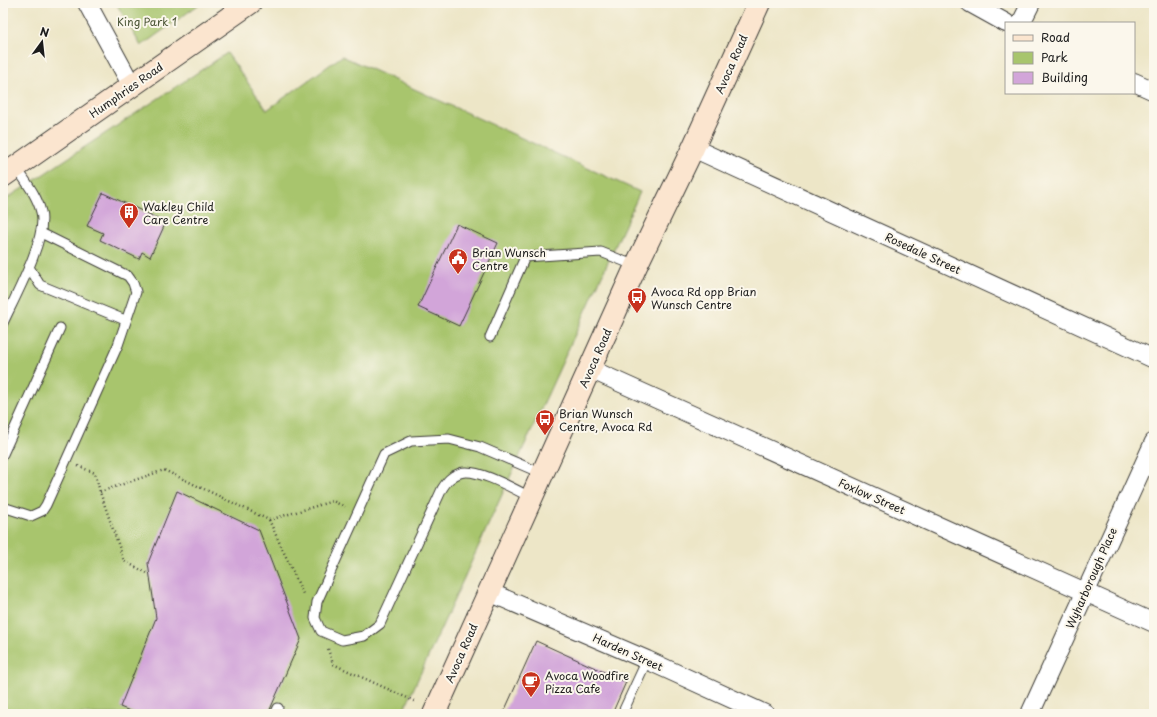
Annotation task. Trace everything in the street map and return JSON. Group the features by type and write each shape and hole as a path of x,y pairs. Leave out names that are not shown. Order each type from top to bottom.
{"main road":[{"name":"Humphries Road","path":"10,171 250,3"},
{"name":"Avoca Road","path":"436,713 636,266 693,148 758,3"}],"street":[{"path":"87,3 132,86"},
{"path":"970,3 1005,22"},
{"path":"1022,22 1031,3"},
{"path":"1135,82 1154,91"},
{"name":"Rosedale Street","path":"693,148 1154,359"},
{"name":"Foxlow Street","path":"590,369 1154,623"},
{"name":"Wyharborough Place","path":"1030,714 1084,592 1154,442"},
{"name":"Harden Street","path":"489,592 647,660 765,714"}],"lane":[{"path":"3,323 29,267 41,234 42,213 36,198 10,171"},
{"path":"3,507 31,516 42,511 118,345 136,292 133,283 128,276 41,234"},
{"path":"490,337 525,257 601,252 636,266"},
{"path":"29,267 40,285 126,320"},
{"path":"3,454 60,328"},
{"path":"532,498 475,472 461,472 450,478 442,489 380,624 364,636 342,640 322,631 315,618 317,602 356,512 384,454 412,441 448,439 480,447 543,474"},
{"path":"622,714 647,660"}],"path":[{"path":"66,460 95,473 124,561 150,574"},
{"path":"100,492 164,470 269,520 315,618"},
{"path":"269,520 332,500 356,512"},
{"path":"322,631 333,664 414,701"}],"green space":[{"name":"King Park 1","path":"116,3 201,3 141,46"},
{"path":"227,53 267,110 342,56 640,192 402,714 3,714 3,201"}],"building":[{"name":"Wakley Child Care Centre","path":"103,193 166,222 150,257 142,252 139,259 100,240 103,233 87,226"},
{"name":"Brian Wunsch Centre","path":"457,224 498,243 459,326 418,307"},
{"path":"177,491 259,530 301,639 268,714 137,714 120,707 156,618 148,563"},
{"path":"536,641 626,682 612,714 503,714"}],"place":[{"name":"Wakley Child Care Centre","path":"129,229"},
{"name":"Brian Wunsch Centre","path":"458,275"},
{"name":"Avoca Rd opp Brian Wunsch Centre","path":"637,314"},
{"name":"Brian Wunsch Centre, Avoca Rd","path":"545,436"},
{"name":"Avoca Woodfire Pizza Cafe","path":"531,698"}]}
